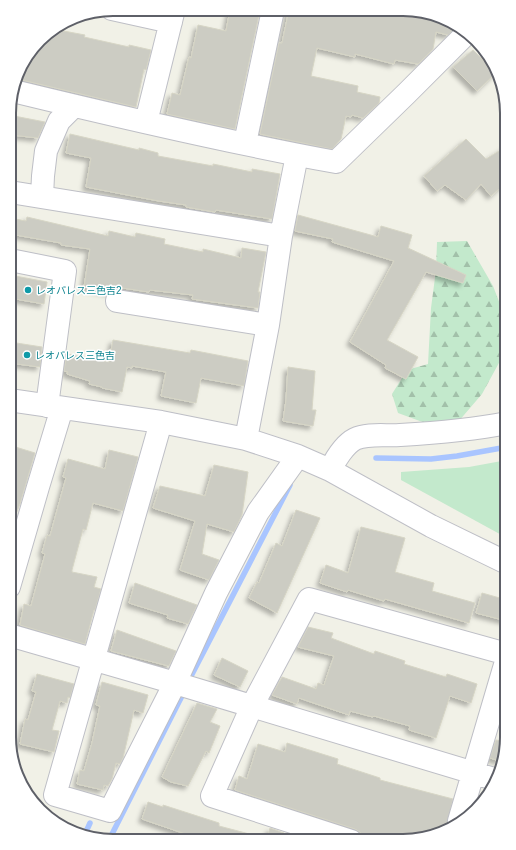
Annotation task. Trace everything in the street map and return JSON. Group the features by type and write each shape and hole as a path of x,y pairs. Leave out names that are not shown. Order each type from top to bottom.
{"street":[{"path":"146,122 173,16"},
{"path":"245,143 272,16"},
{"path":"18,93 146,122 336,162 463,36"},
{"path":"42,197 46,151 59,121 74,106"},
{"path":"246,439 268,325 281,236 297,155"},
{"path":"16,193 281,236"},
{"path":"16,261 65,271 55,407 38,487 16,563"},
{"path":"117,301 268,325"},
{"path":"16,401 161,422 246,439 298,456 330,470 394,504 431,526 500,560"},
{"path":"161,422 55,795 110,811 182,685 216,593 258,512 298,456"},
{"path":"330,470 339,455 353,440 361,436 401,435 473,429 500,424"},
{"path":"329,834 212,796 252,706 309,599 500,652"},
{"path":"16,637 182,685 491,778"},
{"path":"461,815 500,682"}],"green space":[{"path":"467,241 493,286 500,304 500,361 482,394 458,422 436,427 398,413 392,394 407,370 428,364 437,242"},
{"path":"500,461 500,534 401,480 401,472 469,467"}],"building":[{"path":"229,16 259,16 235,129 167,114 172,93 180,95 189,57 191,58 198,25 226,31"},
{"path":"288,16 416,17 440,23 453,30 448,35 436,32 433,49 418,64 395,60 394,64 355,54 355,57 317,48 311,76 358,86 357,92 380,97 379,103 363,118 352,115 351,117 346,116 341,139 332,149 260,134 279,43 282,43"},
{"path":"62,31 85,35 84,37 129,47 129,45 151,50 146,70 144,69 136,107 22,80 32,59 44,44"},
{"path":"473,50 487,64 493,76 477,91 453,67"},
{"path":"16,116 45,122 38,138 16,135"},
{"path":"70,134 139,150 139,148 158,153 158,156 213,166 213,164 252,172 252,169 280,174 272,219 216,210 215,212 186,207 186,205 86,187 91,158 66,153"},
{"path":"466,139 486,159 500,150 500,188 491,196 481,184 466,200 445,185 437,191 424,176"},
{"path":"298,215 378,237 381,226 412,235 408,248 466,275 463,283 426,272 387,340 418,357 406,379 385,368 386,365 350,342 394,261 332,242 333,239 295,231"},
{"path":"27,217 108,236 109,231 135,237 136,233 165,239 164,244 203,252 203,249 241,258 242,248 266,252 258,292 260,292 258,308 192,299 193,295 150,290 149,292 116,287 116,289 109,292 84,287 90,249 61,245 61,243 16,235 16,219 26,221"},
{"name":"レオパレス三色吉2","path":"16,276 47,282 44,304 16,299"},
{"path":"113,340 190,353 191,350 248,361 244,386 201,378 196,403 161,396 166,372 132,366 132,368 127,367 122,392 89,384 90,381 67,374 68,372 64,371 67,354 109,362"},
{"name":"レオパレス三色吉","path":"16,343 42,347 40,367 16,364"},
{"path":"288,367 315,371 312,410 316,410 313,426 283,421"},
{"path":"16,447 35,453 16,514"},
{"path":"109,450 138,457 123,511 93,503 86,530 83,529 72,572 97,577 94,587 101,589 85,644 20,625 24,604 31,606 45,554 42,553 47,535 50,536 66,478 63,477 68,459 105,469"},
{"path":"214,465 248,472 242,515 234,532 207,524 202,554 219,560 209,580 180,570 195,521 153,508 160,486 205,496"},
{"path":"296,510 320,518 277,613 249,598 257,582 259,583 276,543 282,546"},
{"path":"361,527 405,538 395,572 434,583 432,591 475,603 469,623 385,599 384,601 348,590 347,592 320,583 326,565 348,573"},
{"path":"135,583 197,605 188,624 167,618 168,615 129,603"},
{"path":"482,593 500,598 500,619 476,613"},
{"path":"308,627 333,633 331,638 374,654 375,651 405,661 404,664 446,677 447,674 477,684 471,703 450,696 436,738 409,730 410,726 374,716 350,711 349,715 299,698 297,704 272,695 282,677 316,689 318,683 324,685 334,656 298,647"},
{"path":"117,630 176,651 169,666 111,651"},
{"path":"222,658 248,671 240,687 214,675"},
{"path":"37,674 74,684 67,703 60,701 52,730 59,731 54,752 20,744 25,719 28,720 36,692 32,691"},
{"path":"102,682 148,695 143,713 134,710 123,758 120,764 116,763 112,779 108,786 104,785 103,790 77,784 80,770 84,771 92,743 100,706 96,705"},
{"path":"197,703 217,709 210,722 220,726 209,753 206,751 188,786 171,782 162,777"},
{"path":"496,740 500,741 497,760 490,758"},
{"path":"287,743 338,759 337,764 380,778 380,780 453,799 447,823 428,831 416,833 361,834 355,829 235,790 239,776 247,779 258,744 285,752"},
{"path":"148,802 163,807 163,805 219,823 219,826 249,834 186,834 142,819"},
{"path":"270,828 284,833 284,834 268,834"}],"waterway":[{"path":"376,458 431,459 500,448"},
{"path":"188,682 290,485"},
{"path":"112,834 185,690"},
{"path":"87,831 90,823"}],"place":[{"name":"レオパレス三色吉2","path":"28,290"},
{"name":"レオパレス三色吉","path":"27,355"}]}
